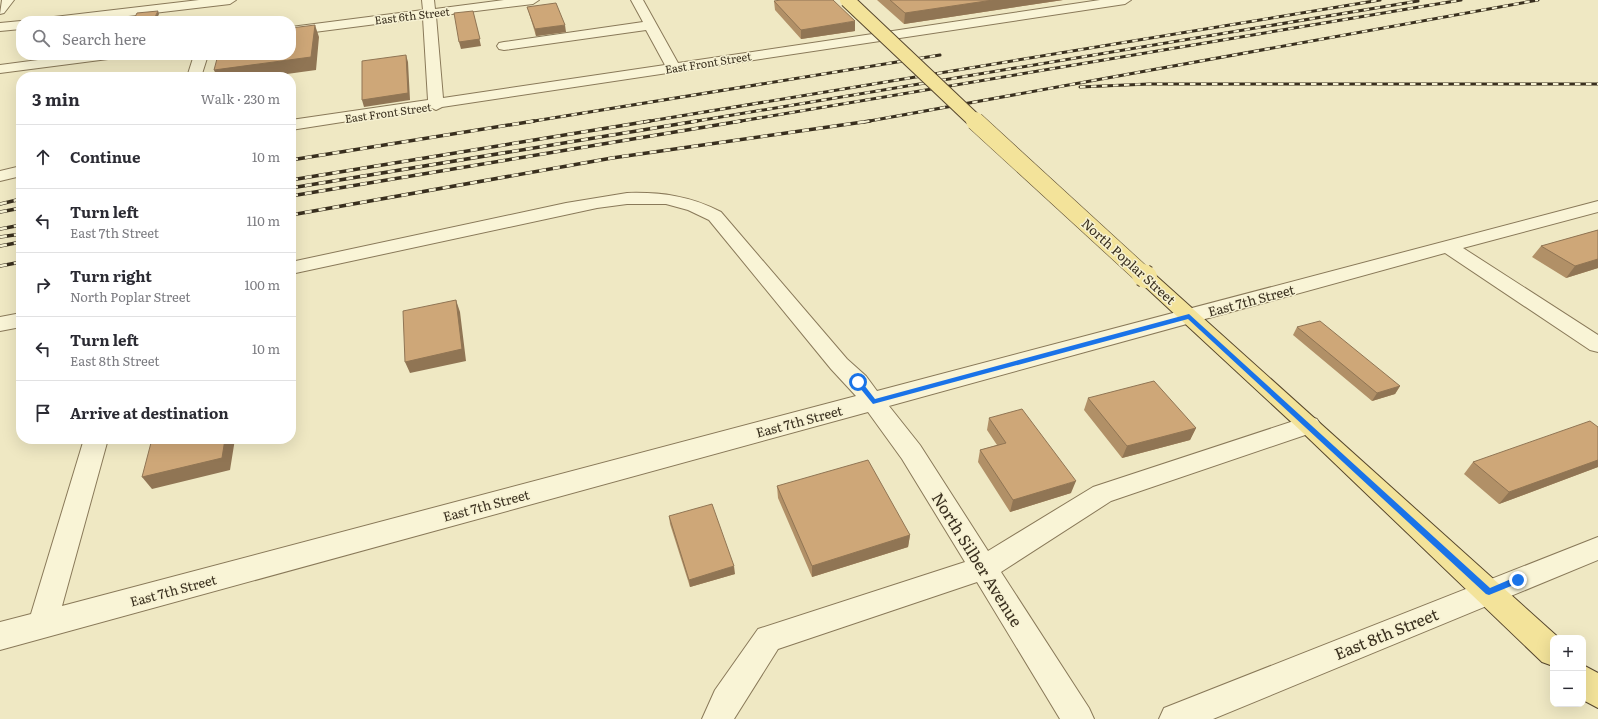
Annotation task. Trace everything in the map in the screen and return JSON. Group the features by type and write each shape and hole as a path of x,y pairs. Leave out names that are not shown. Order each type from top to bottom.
{"main road":[{"name":"North Poplar Street","path":"847,0 935,84 1309,425 1550,649"},
{"path":"1586,683 1598,694"}],"street":[{"path":"0,10 8,0"},
{"path":"215,14 223,0"},
{"path":"94,16 223,0"},
{"name":"East 6th Street","path":"296,30 429,7 532,0"},
{"path":"637,0 674,68"},
{"path":"1061,0 1074,8"},
{"name":"East Front Street","path":"296,124 436,105 1125,0"},
{"path":"429,7 432,71 436,105"},
{"path":"504,46 651,25"},
{"path":"0,28 16,26"},
{"path":"0,69 69,60"},
{"path":"196,72 199,60"},
{"path":"0,176 16,172"},
{"name":"North Silber Avenue","path":"296,267 335,260 455,231 624,198 660,198 694,204 715,216 839,364 858,382 911,452 1078,719"},
{"name":"East 7th Street","path":"0,636 1598,206"},
{"path":"1448,247 1598,345"},
{"path":"0,324 16,321"},
{"path":"718,719 726,701 768,639 984,568 1102,494 1309,425"},
{"path":"42,625 95,444"},
{"name":"East 8th Street","path":"1175,719 1598,548"}],"building":[{"path":"833,0 855,21 801,30 774,1"},
{"path":"890,0 993,0 905,13"},
{"path":"556,3 565,25 535,29 527,7"},
{"path":"158,11 156,16 136,16 137,13"},
{"path":"473,11 480,39 459,42 454,13"},
{"path":"315,25 311,57 296,59 296,27"},
{"path":"406,55 408,93 362,100 362,61"},
{"path":"217,60 289,60 214,70"},
{"path":"1598,230 1598,259 1575,266 1541,246"},
{"path":"456,300 462,349 405,362 403,311"},
{"path":"1320,321 1400,386 1377,393 1297,327"},
{"path":"1154,381 1196,428 1127,446 1088,398"},
{"path":"1022,409 1076,481 1013,500 980,450 1006,443 989,418"},
{"path":"1590,421 1598,427 1598,460 1509,492 1473,462"},
{"path":"151,444 224,444 222,458 142,477"},
{"path":"868,460 910,535 812,566 777,486"},
{"path":"712,504 734,566 689,580 669,516"}],"railway":[{"path":"644,122 1380,0"},
{"path":"735,122 1461,0"},
{"path":"868,121 1538,0"},
{"path":"691,122 1418,1"},
{"path":"528,122 940,55"},
{"path":"1080,87 1149,84 1598,84"},
{"path":"296,159 534,121"},
{"path":"296,179 650,121"},
{"path":"296,187 697,121"},
{"path":"735,122 741,121"},
{"path":"296,214 612,158 868,121"},
{"path":"296,195 735,122"},
{"path":"0,204 16,200"},
{"path":"0,212 16,209"},
{"path":"0,229 16,226"},
{"path":"0,237 16,235"},
{"path":"0,246 16,243"},
{"path":"0,266 16,263"}],"route":[{"path":"858,382 873,402 1189,316 1489,592 1518,580"}]}
